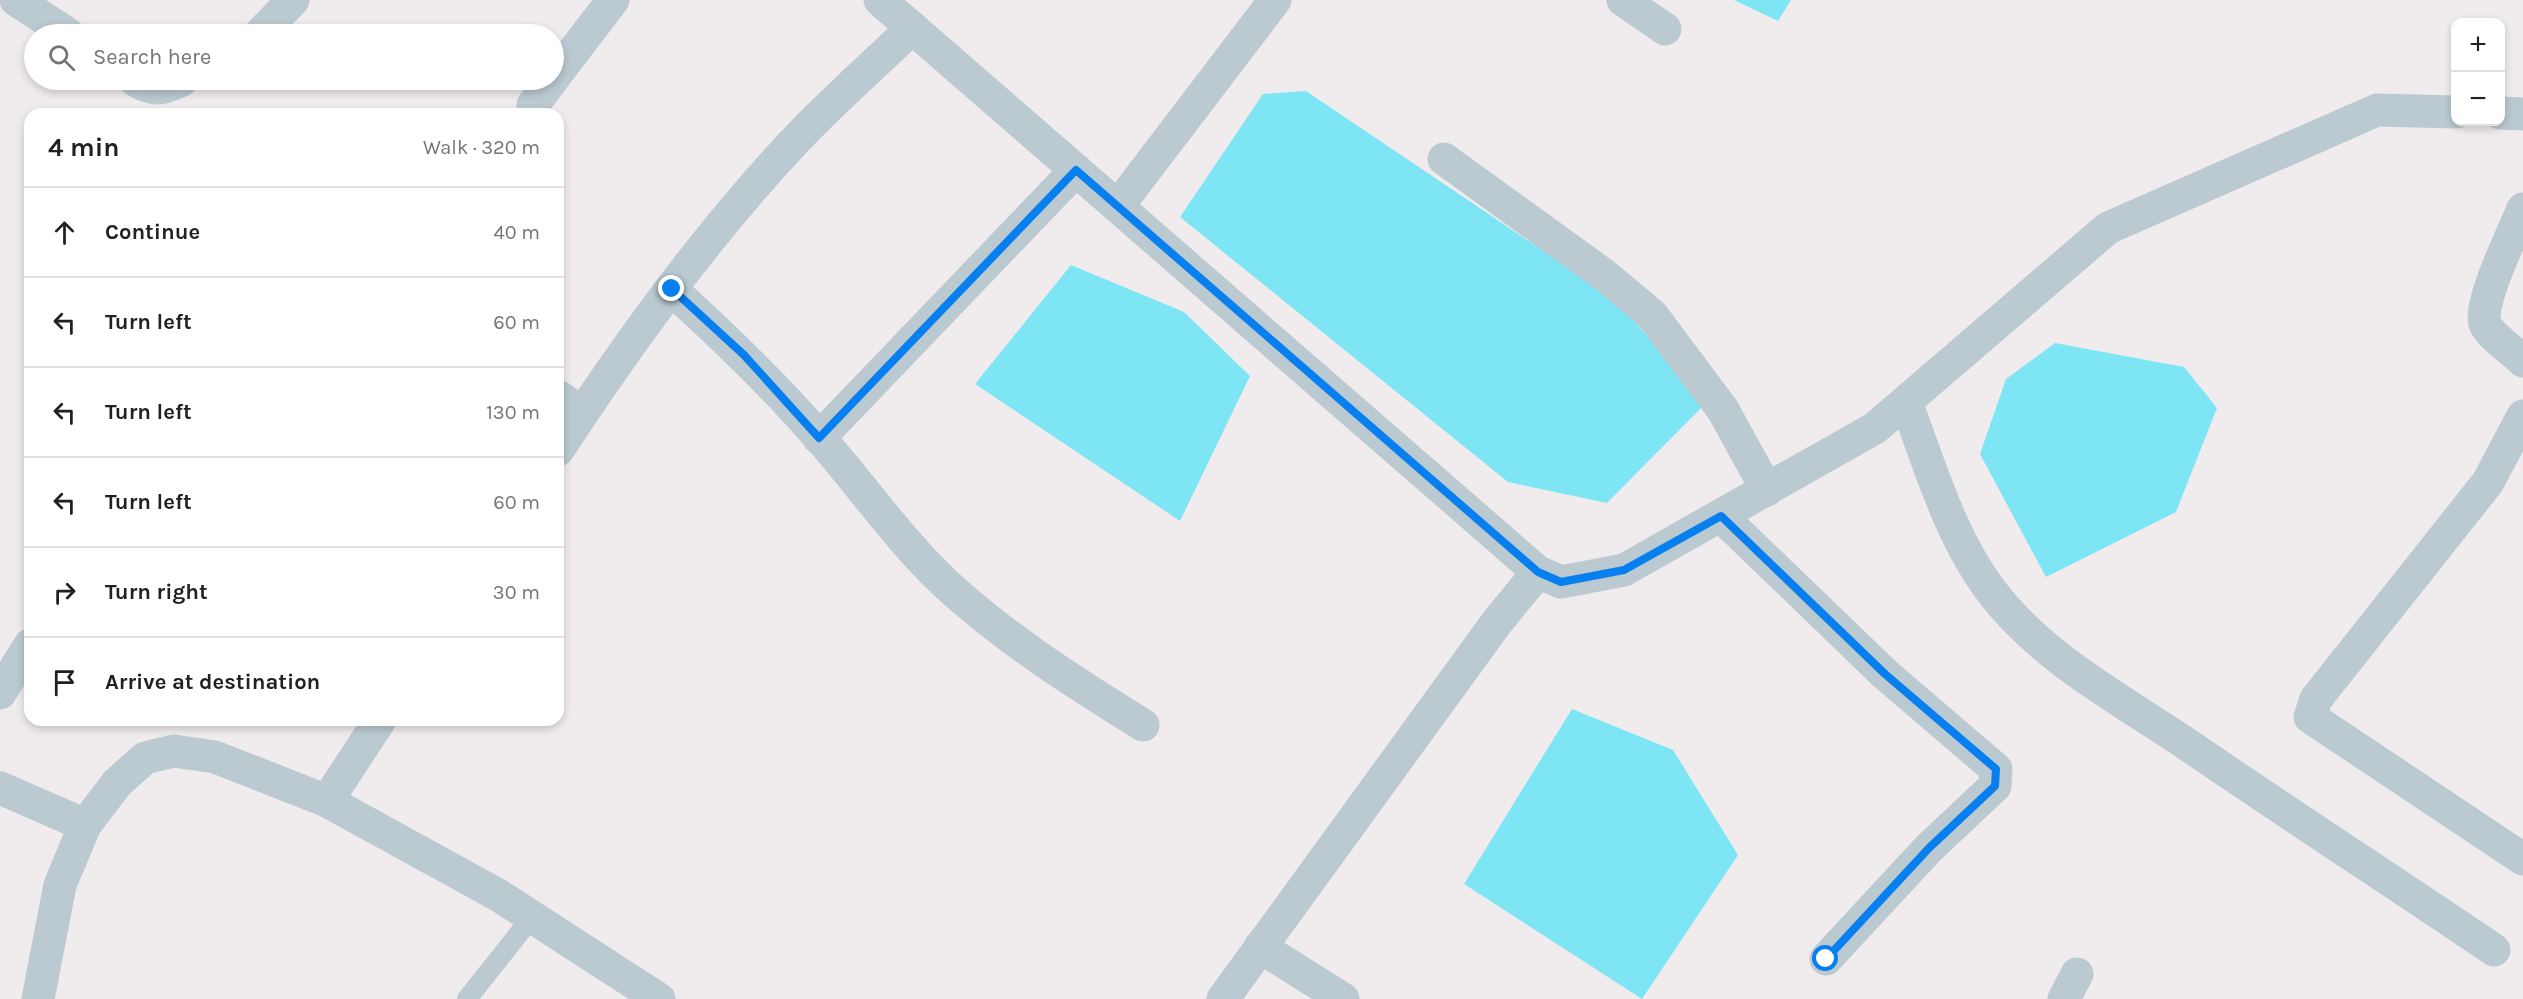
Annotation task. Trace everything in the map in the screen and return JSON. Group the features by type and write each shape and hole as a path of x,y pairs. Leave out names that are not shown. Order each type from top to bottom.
{"street":[{"path":"16,0 53,24"},
{"path":"270,24 293,0"},
{"path":"564,64 613,0"},
{"path":"880,0 1538,572 1561,582 1624,570 1875,428 2108,228 2377,110 2451,112"},
{"path":"1118,206 1275,0"},
{"path":"1623,0 1665,28"},
{"path":"564,428 570,405 644,325 723,223 792,145 912,27"},
{"path":"2505,113 2523,114"},
{"path":"1444,159 1606,277 1652,315 1723,410 1767,490"},
{"path":"819,438 1076,170"},
{"path":"2523,209 2486,297 2483,315 2485,325 2523,361"},
{"path":"672,289 744,355 819,438 915,553 948,586 1064,676 1143,725"},
{"path":"1906,402 1938,489 1965,550 1992,592 2032,636 2131,708 2494,950"},
{"path":"2523,416 2488,482 2316,699 2310,717 2523,859"},
{"path":"1721,516 1885,674 1996,769 1995,786 1929,848 1826,959"},
{"path":"1223,999 1497,622 1538,572"},
{"path":"0,693 24,655"},
{"path":"327,801 376,726"},
{"path":"38,999 60,885 85,825 117,783 145,758 174,751 214,757 327,801 498,895 658,999"},
{"path":"0,788 85,825"},
{"path":"1260,947 1343,999"}],"lane":[{"path":"467,999 532,917"}],"water":[{"path":"1734,0 1791,0 1778,21"},
{"path":"1306,91 1619,302 1704,405 1607,503 1508,482 1180,217 1263,94"},
{"path":"1071,265 1184,312 1250,376 1180,521 975,384"},
{"path":"2055,343 2184,367 2217,408 2176,512 2046,577 1980,454 2006,379"},
{"path":"1572,709 1673,750 1738,855 1642,999 1464,884"}],"route":[{"path":"672,289 744,355 819,438 1076,170 1538,572 1561,582 1624,570 1721,516 1885,674 1996,769 1995,786 1929,848 1826,959"}]}
